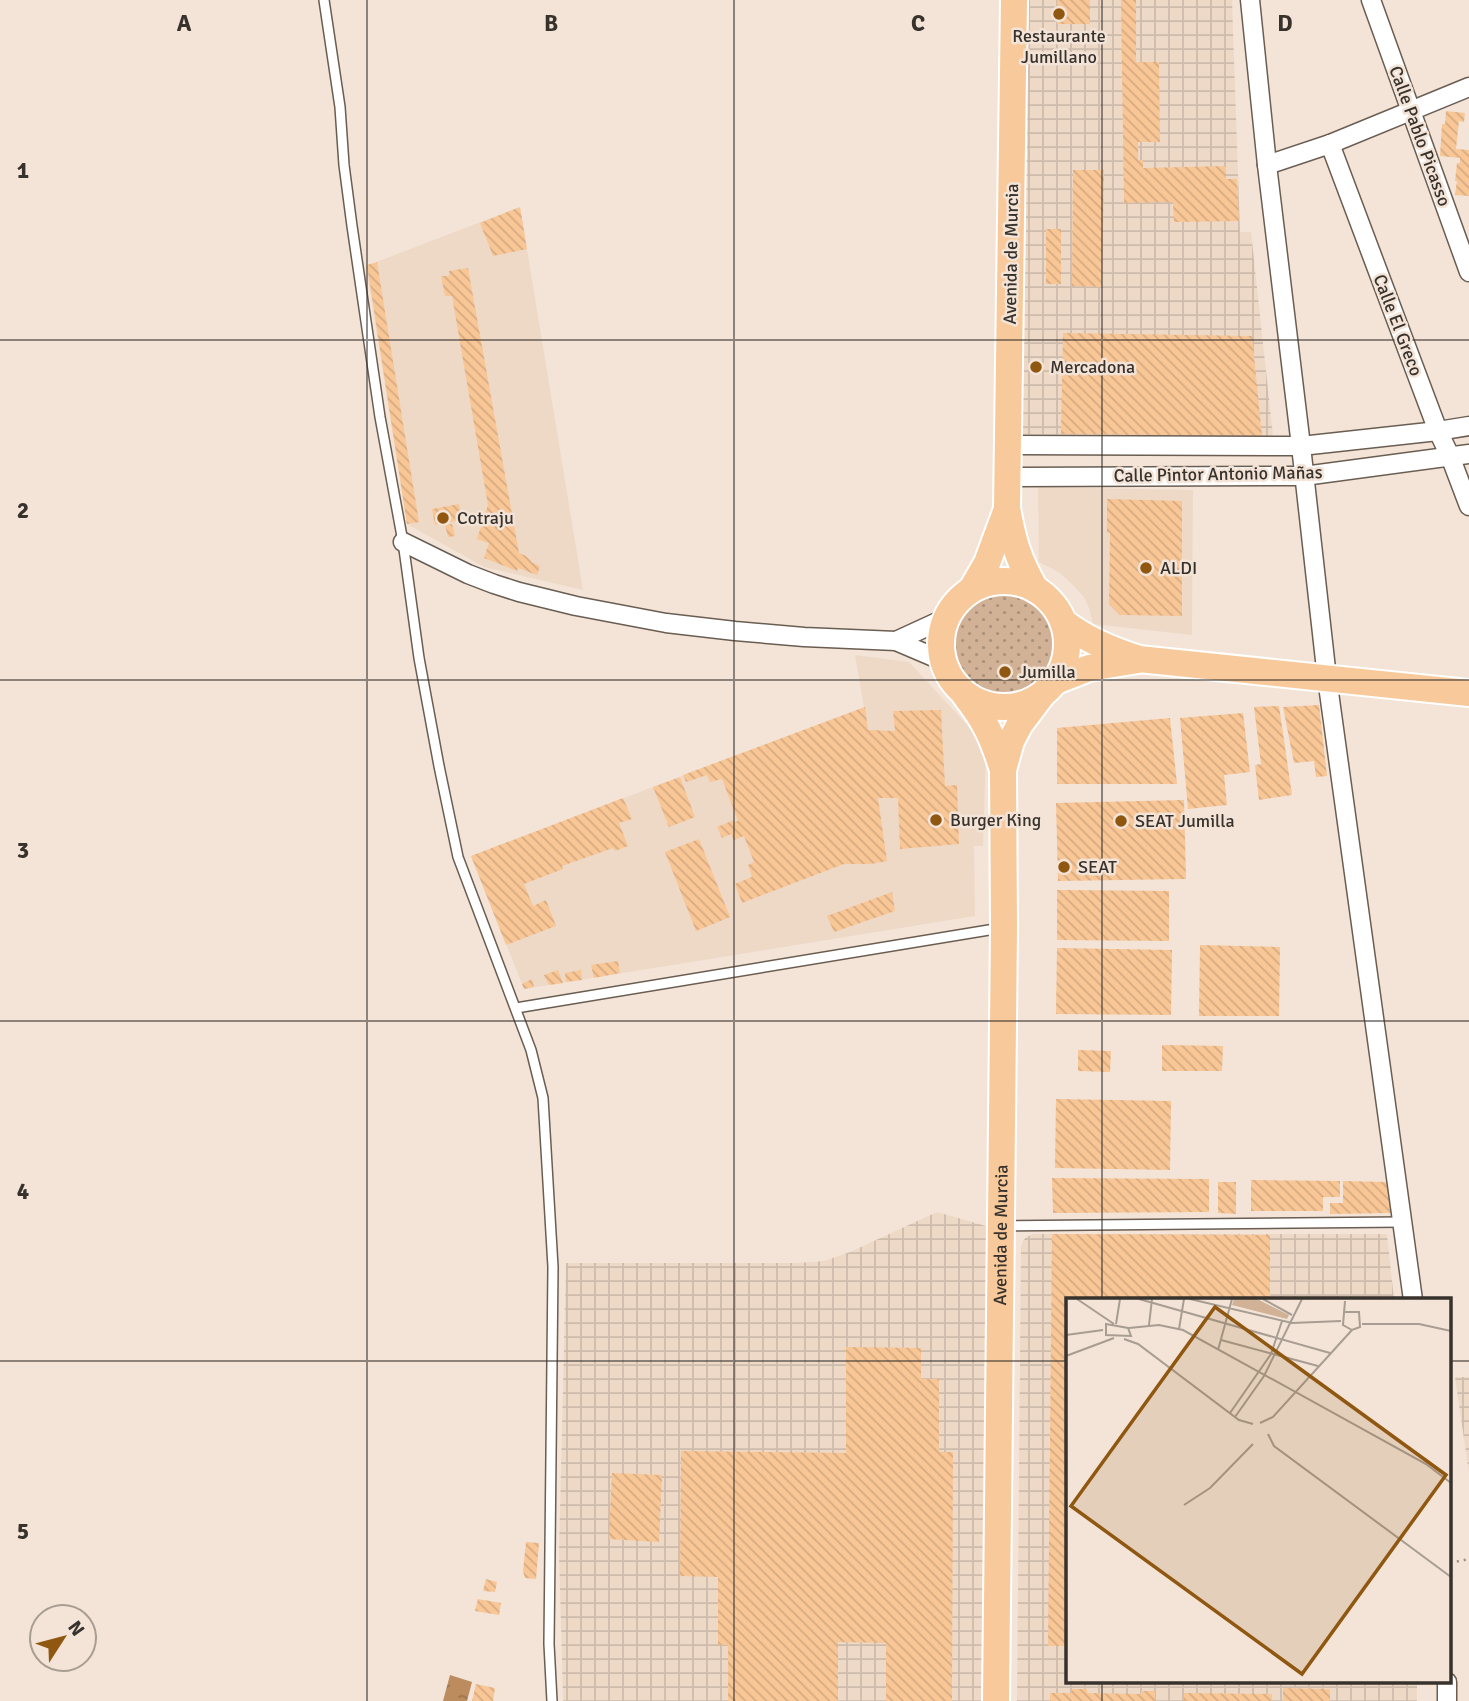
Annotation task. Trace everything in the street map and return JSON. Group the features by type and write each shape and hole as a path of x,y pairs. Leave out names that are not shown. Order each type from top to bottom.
{"main road":[{"name":"Avenida de Murcia","path":"1014,0 1007,508 1014,544 1035,589"},
{"name":"Avenida de Murcia","path":"972,589 987,563 1007,508"},
{"path":"1049,688 1065,663 1067,642 1063,622 1047,598 1035,589 1014,582 993,582 972,589 959,600 946,618 941,642 943,661 953,681 980,703 1001,708 1022,705 1088,668 1139,659"},
{"path":"1063,622 1101,645 1139,659 1469,693"},
{"name":"Avenida de Murcia","path":"996,1701 1004,928 1003,770 1011,741 1020,724 1049,688"},
{"name":"Avenida de Murcia","path":"962,691 987,726 1003,770"}],"street":[{"path":"1250,0 1327,678 1413,1298"},
{"name":"Calle Pablo Picasso","path":"1371,0 1469,272"},
{"path":"1267,164 1330,144 1468,90"},
{"name":"Calle El Greco","path":"1330,144 1469,506"},
{"name":"Calle Pintor Antonio Mañas","path":"1008,445 1301,446 1469,426"},
{"name":"Calle Pintor Antonio Mañas","path":"1007,477 1304,476 1469,454"},
{"path":"403,542 494,584 547,600 666,623 734,631 896,641 943,661"},
{"path":"896,641 946,618"}],"lane":[{"path":"324,0 340,107 352,226 380,417 439,766 458,857 516,1008 543,1098 553,1267 549,1644 552,1701"},
{"path":"516,1008 1004,928"},
{"path":"1000,1226 1403,1222"}],"shaded area":[{"path":"1029,0 1232,0 1240,232 1251,232 1273,436 1021,434"},
{"path":"520,207 583,590 484,567 407,524 366,266"},
{"name":"ALDI","path":"1038,487 1193,490 1192,635 1093,624 1084,597 1060,573 1039,562"},
{"path":"1004,593 1024,597 1041,608 1052,625 1056,645 1052,665 1041,682 1024,693 1004,697 984,693 967,682 956,665 952,645 956,625 967,608 984,597"},
{"path":"855,655 909,662 981,740 986,752 983,846 974,846 975,916 524,989 471,856 864,707"},
{"path":"937,1212 986,1226 987,1701 563,1701 559,1552 566,1263 824,1261"},
{"path":"1034,1234 1387,1234 1394,1298 1066,1298 1066,1684 1417,1684 1417,1701 1017,1701 1021,1247 1026,1237"},
{"path":"1455,1377 1469,1377 1469,1473"}],"water":[{"path":"450,1675 472,1682 467,1701 443,1701"}],"building":[{"path":"1057,0 1090,0 1090,24 1057,24"},
{"path":"1121,0 1136,0 1136,62 1159,62 1160,142 1138,142 1138,160 1143,160 1143,168 1226,166 1226,179 1237,179 1239,221 1174,222 1173,202 1124,203"},
{"path":"1446,111 1465,113 1464,122 1459,121 1456,149 1469,150 1469,196 1455,195 1457,163 1460,163 1460,158 1440,156 1442,124 1445,124"},
{"path":"1073,170 1104,170 1102,287 1072,286"},
{"path":"520,207 527,249 493,256 480,223"},
{"path":"1046,229 1061,229 1061,284 1046,284"},
{"path":"377,262 419,522 407,524 367,265"},
{"path":"468,268 519,553 540,566 537,575 518,568 517,571 484,558 489,543 477,539 488,505 452,296 445,296 441,276 449,276 449,271"},
{"path":"1063,333 1252,336 1262,436 1061,434"},
{"name":"ALDI","path":"1107,499 1182,501 1182,616 1120,615 1109,604 1110,533 1107,532"},
{"path":"459,504 462,520 435,525 432,509"},
{"path":"452,524 455,536 448,537 445,525"},
{"path":"1319,705 1327,776 1316,777 1314,761 1294,763 1283,707"},
{"path":"1279,706 1292,795 1259,800 1255,765 1261,764 1254,707"},
{"path":"865,707 868,730 895,731 893,711 941,710 945,786 957,785 959,844 900,849 898,798 878,798 887,861 844,864 742,903 735,884 752,877 748,865 754,862 744,836 734,840 731,834 722,838 717,827 738,821 722,779 710,782 707,775 686,782 683,775"},
{"path":"1243,713 1250,772 1224,775 1227,805 1188,809 1180,718"},
{"path":"1170,718 1177,784 1057,784 1057,728"},
{"path":"680,777 695,817 669,827 653,787"},
{"path":"623,798 632,819 619,823 628,846 615,851 613,848 562,866 563,869 524,884 533,906 546,900 556,926 506,945 471,856"},
{"path":"1184,800 1186,879 1058,881 1056,803"},
{"path":"699,839 730,917 696,931 665,852"},
{"path":"1057,890 1169,891 1169,941 1057,940"},
{"path":"892,892 895,911 834,932 827,916"},
{"path":"1200,945 1280,947 1279,1016 1199,1016"},
{"path":"1057,948 1172,950 1171,1015 1056,1014"},
{"path":"618,961 620,973 594,978 591,965"},
{"path":"558,970 563,983 549,985 544,975"},
{"path":"581,970 582,980 566,982 565,973"},
{"path":"532,979 534,987 524,989 522,984"},
{"path":"1162,1045 1223,1046 1222,1071 1162,1071"},
{"path":"1078,1050 1111,1051 1110,1072 1078,1071"},
{"path":"1056,1099 1171,1101 1170,1170 1055,1168"},
{"path":"1052,1178 1209,1179 1209,1212 1053,1213"},
{"path":"1251,1180 1340,1181 1340,1197 1323,1197 1323,1211 1251,1211"},
{"path":"1343,1181 1388,1182 1391,1213 1330,1214 1330,1203 1343,1203"},
{"path":"1218,1182 1236,1182 1236,1214 1218,1213"},
{"path":"1052,1234 1270,1235 1270,1298 1066,1298 1066,1646 1048,1646"},
{"path":"846,1347 921,1348 921,1379 939,1379 939,1452 953,1452 952,1701 886,1701 886,1643 838,1642 838,1701 728,1701 728,1645 718,1645 718,1577 680,1576 681,1451 846,1453"},
{"path":"612,1473 662,1475 659,1542 609,1539"},
{"path":"526,1542 539,1543 536,1579 525,1578 523,1571"},
{"path":"486,1579 497,1582 495,1592 483,1591"},
{"path":"478,1599 501,1603 499,1615 475,1611"},
{"path":"476,1684 495,1688 493,1701 472,1701"},
{"path":"1283,1688 1330,1689 1330,1701 1283,1701"},
{"path":"1072,1689 1087,1689 1087,1693 1141,1694 1141,1691 1155,1691 1155,1701 1050,1701 1050,1693 1072,1693"},
{"path":"1184,1693 1272,1694 1272,1701 1184,1701"}],"place":[{"name":"Restaurante Jumillano","path":"1059,14"},
{"name":"Mercadona","path":"1036,367"},
{"name":"Cotraju","path":"443,518"},
{"name":"ALDI","path":"1146,568"},
{"name":"Jumilla","path":"1005,672"},
{"name":"Burger King","path":"936,820"},
{"name":"SEAT Jumilla","path":"1121,821"},
{"name":"SEAT","path":"1064,867"}]}
